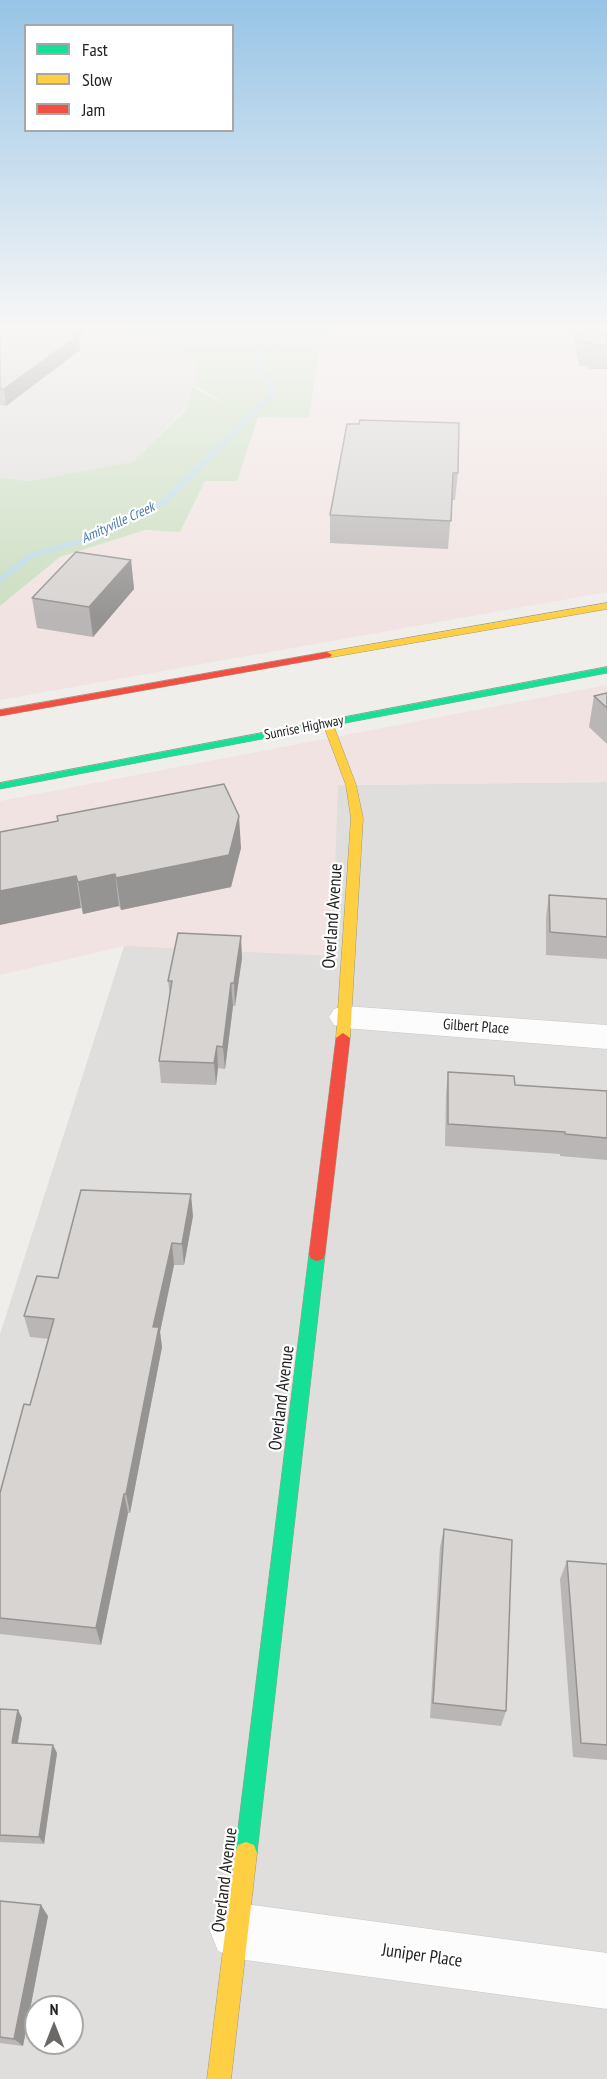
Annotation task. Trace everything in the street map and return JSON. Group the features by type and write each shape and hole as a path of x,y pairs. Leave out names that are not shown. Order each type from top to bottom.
{"main road":[{"path":"0,713 607,606"},
{"name":"Sunrise Highway","path":"0,786 607,670"},
{"name":"Overland Avenue","path":"219,2079 345,1017 357,818 351,785 328,724"}],"street":[{"name":"Gilbert Place","path":"345,1017 607,1037"},
{"name":"Juniper Place","path":"238,1931 607,1982"}],"shaded area":[{"path":"0,423 172,423 132,462 28,481 0,477"},
{"path":"256,423 607,423 607,592 0,700 0,606 60,557 145,530 180,532 205,480 237,481"},
{"path":"607,685 607,782 338,785 332,956 124,946 0,975 0,801"},
{"path":"607,782 607,2079 0,2079 0,1334 175,787"}],"green space":[{"path":"172,423 256,423 237,481 205,481 180,532 145,530 60,557 0,606 0,477 28,481 132,462"}],"building":[{"path":"459,423 458,473 453,473 451,521 330,515 347,424"},
{"path":"76,552 131,560 89,607 32,598"},
{"path":"607,693 607,708 594,696"},
{"path":"224,784 239,816 229,855 116,878 115,874 78,882 76,876 0,891 0,832 58,821 57,816"},
{"path":"549,895 607,899 607,937 550,932"},
{"path":"178,933 241,936 234,983 231,983 223,1047 217,1046 214,1063 159,1061 172,981 168,981"},
{"path":"448,1072 514,1076 515,1085 607,1091 607,1138 565,1134 565,1132 448,1124"},
{"path":"81,1190 191,1194 182,1244 172,1243 153,1327 159,1327 126,1494 124,1494 96,1628 0,1618 0,1493 24,1404 30,1405 54,1319 24,1316 37,1276 58,1278"},
{"path":"444,1529 512,1540 506,1711 433,1703"},
{"path":"567,1561 607,1564 607,1745 581,1743"},
{"path":"0,1709 18,1710 12,1743 53,1745 39,1837 0,1835"},
{"path":"0,1901 41,1905 14,2039 0,2037"}],"waterway":[{"name":"Amityville Creek","path":"0,580 32,555 94,537 164,502 244,423"}],"traffic: fast":[{"path":"0,786 607,670"},
{"path":"246,1853 317,1254"}],"traffic: slow":[{"path":"327,655 607,606"},
{"path":"328,724 351,785 357,818 343,1038"},
{"path":"219,2079 246,1853"}],"traffic: jam":[{"path":"0,713 327,655"},
{"path":"317,1254 343,1038"}]}
